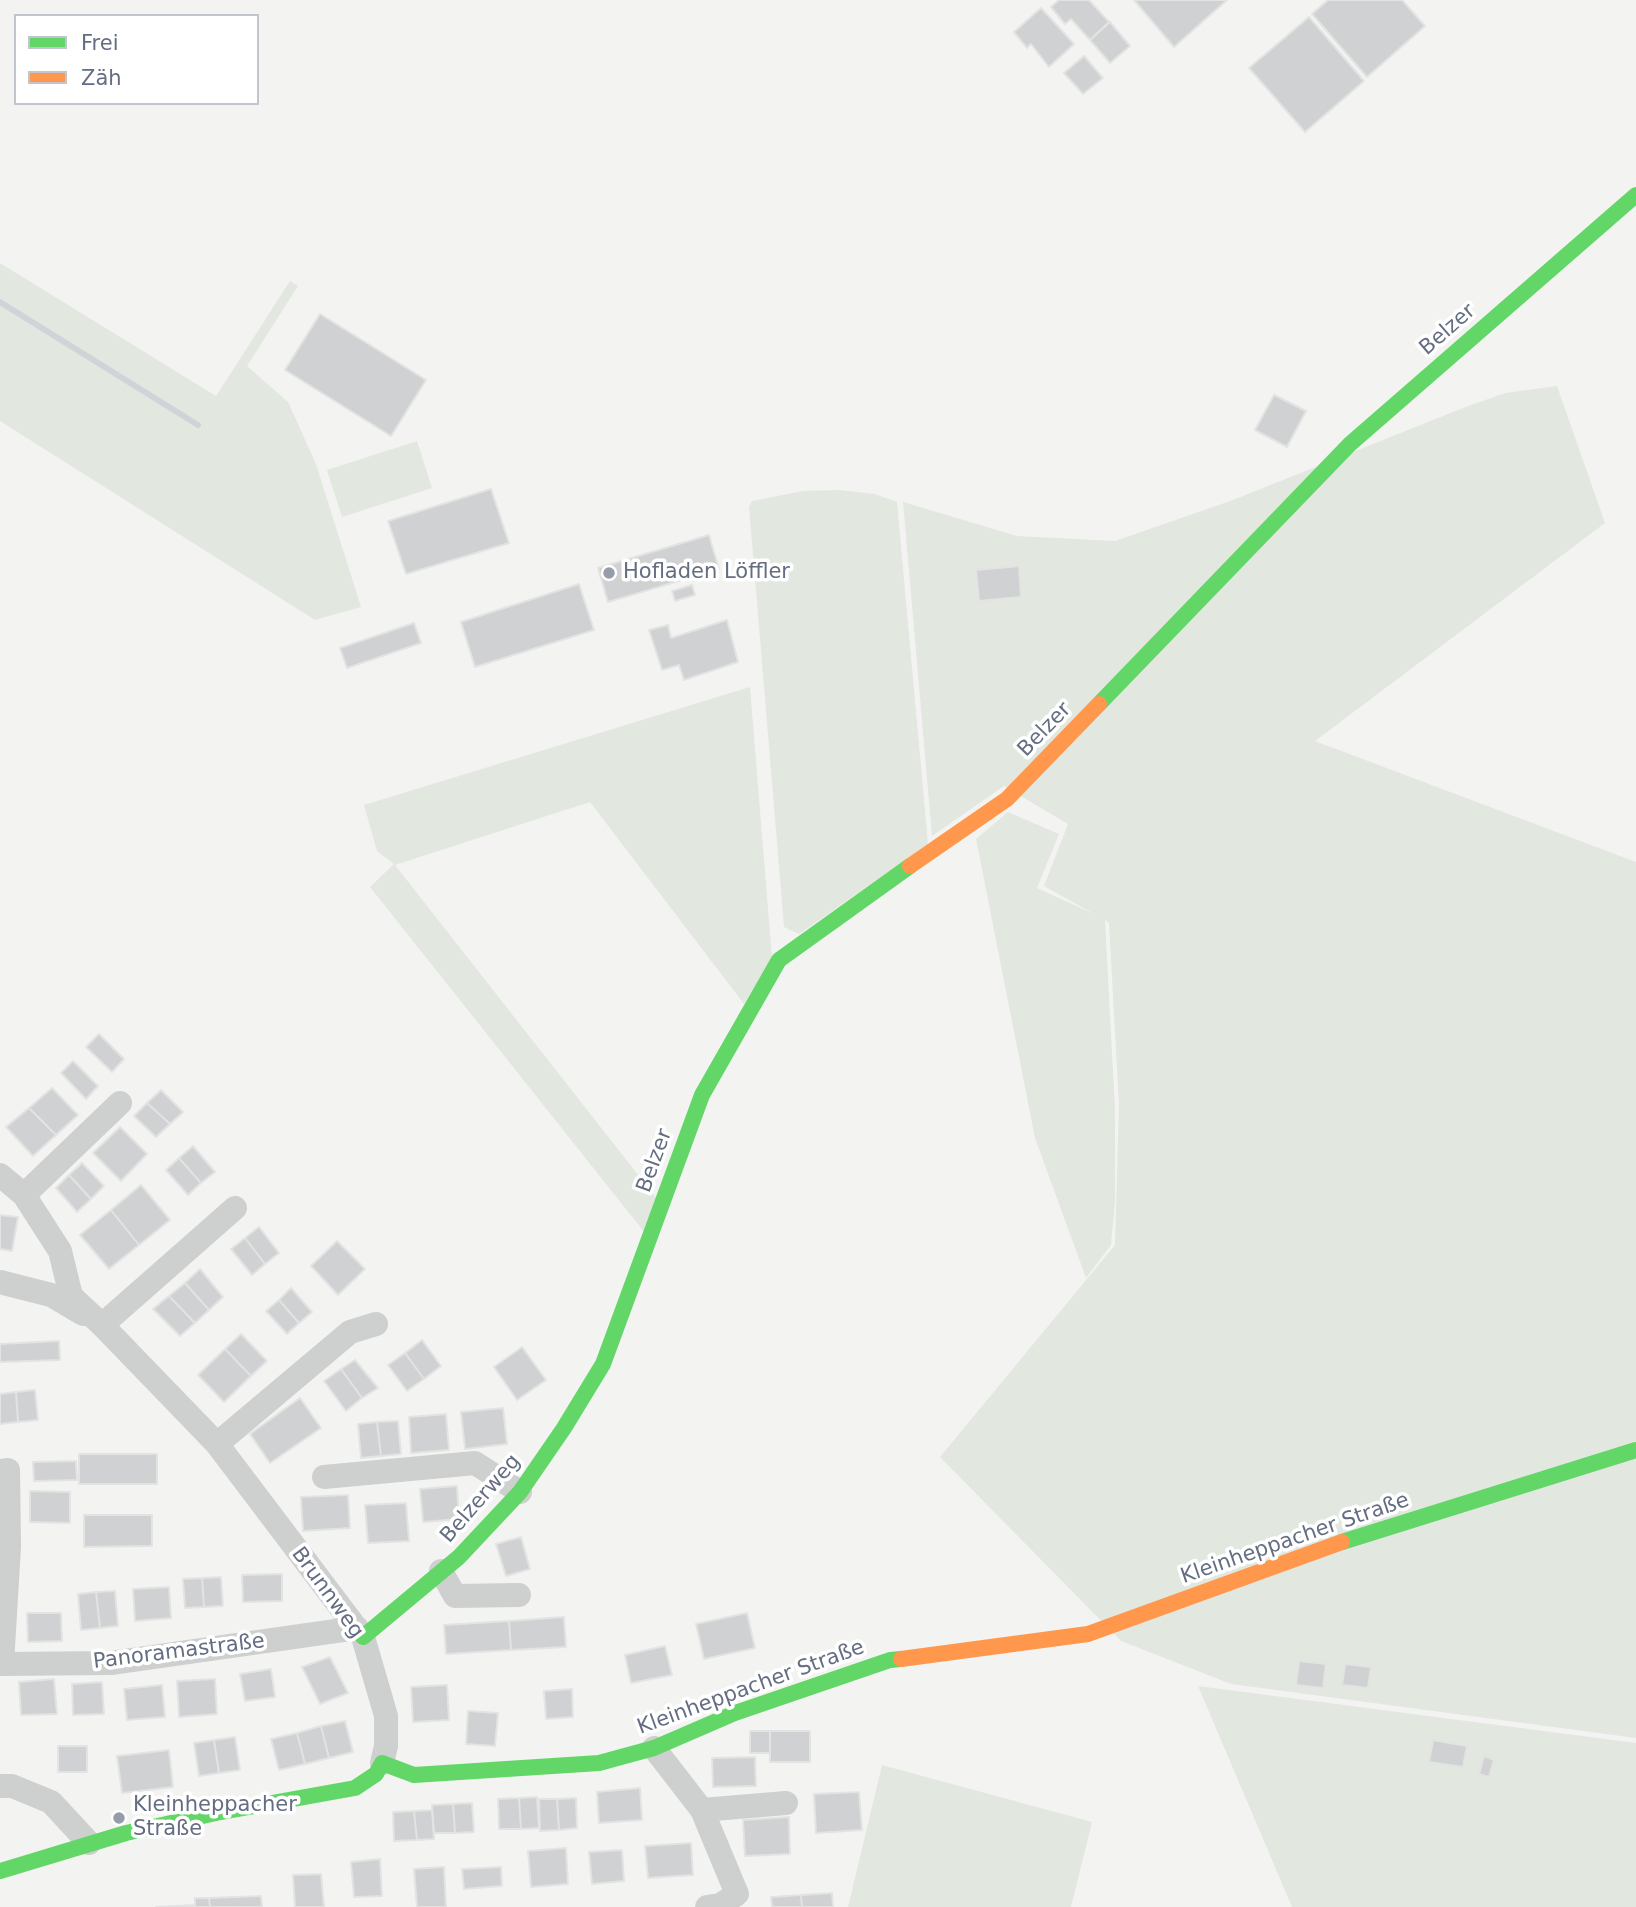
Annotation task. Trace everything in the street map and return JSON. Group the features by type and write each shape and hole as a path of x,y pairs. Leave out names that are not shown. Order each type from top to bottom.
{"street":[{"name":"Belzer","path":"603,1364 702,1095 779,960 1007,799 1350,444 1636,195"},
{"path":"24,1195 120,1103"},
{"name":"Brunnweg","path":"0,1175 24,1195 60,1251 71,1296 217,1444 360,1632 386,1717 386,1746 382,1763"},
{"path":"102,1325 234,1208"},
{"name":"Brunnweg","path":"0,1282 51,1296 102,1325"},
{"path":"217,1444 350,1332 376,1324"},
{"name":"Belzerweg","path":"360,1632 459,1557 520,1492 603,1364"},
{"name":"Kleinheppacher Straße","path":"382,1763 414,1775 599,1763 654,1748 735,1713 890,1660 1088,1634 1355,1536 1636,1450"},
{"path":"324,1477 475,1463 520,1492"},
{"path":"0,1471 8,1470 9,1483 9,1547 1,1664"},
{"path":"441,1571 455,1596 519,1595"},
{"name":"Panoramastraße","path":"1,1664 111,1663 360,1632"},
{"path":"654,1748 702,1810 737,1894 720,1905 707,1907"},
{"path":"0,1871 89,1843 216,1813 355,1788 376,1774 382,1763"},
{"path":"0,1786 12,1786 51,1802 89,1843"},
{"path":"702,1810 786,1803"}],"shaded area":[{"path":"0,263 216,396 290,281 298,286 247,366 288,402 316,464 361,607 315,620 0,421"},
{"path":"1557,386 1605,523 1315,741 1636,862 1636,1738 1231,1684 1121,1641 940,1457 1115,1245 1119,1104 1109,923 1105,920 1115,1110 1115,1200 1111,1245 1086,1278 1035,1138 976,839 1008,812 1059,834 1037,888 1094,914 1044,886 1068,824 1004,786 932,836 903,502 1017,536 1115,541 1233,500 1505,393"},
{"path":"417,441 432,488 342,517 327,470"},
{"path":"839,490 875,494 897,502 928,844 799,934 784,927 749,507 752,501 803,491"},
{"path":"750,687 772,958 744,1004 590,802 395,865 657,1199 645,1233 370,887 394,864 377,851 364,805"},
{"path":"1198,1686 1636,1743 1636,1907 1292,1907"},
{"path":"882,1765 1092,1822 1071,1907 848,1907"}],"building":[{"path":"1059,0 1089,0 1109,22 1090,40 1071,19 1065,24 1051,7"},
{"path":"1134,0 1227,0 1174,47"},
{"path":"1328,0 1402,0 1425,26 1367,77 1312,14"},
{"path":"1041,8 1074,44 1049,67 1031,44 1027,48 1014,32"},
{"path":"1309,17 1364,81 1305,132 1249,68"},
{"path":"1110,22 1130,46 1110,63 1090,40"},
{"path":"1084,56 1103,78 1083,94 1064,73"},
{"path":"320,314 426,380 391,436 285,370"},
{"path":"1274,395 1306,411 1287,447 1255,430"},
{"path":"491,489 509,543 406,574 388,521"},
{"path":"709,535 719,569 608,602 598,568"},
{"path":"1019,566 1021,597 979,601 976,570"},
{"path":"579,584 594,630 475,667 461,622"},
{"path":"692,585 695,595 675,601 672,591"},
{"path":"727,620 738,662 684,680 679,665 662,670 649,630 668,625 671,638"},
{"path":"414,623 421,643 347,668 340,648"},
{"path":"99,1034 124,1059 112,1072 86,1047"},
{"path":"73,1061 98,1086 86,1099 61,1073"},
{"path":"52,1088 78,1115 56,1135 29,1108"},
{"path":"161,1090 183,1112 170,1124 147,1103"},
{"path":"147,1103 170,1124 156,1137 134,1116"},
{"path":"29,1108 56,1135 33,1156 6,1127"},
{"path":"120,1127 147,1154 121,1181 93,1153"},
{"path":"193,1146 215,1172 201,1183 179,1158"},
{"path":"179,1158 201,1183 188,1195 166,1170"},
{"path":"82,1163 104,1186 91,1199 69,1175"},
{"path":"69,1175 91,1199 77,1212 56,1188"},
{"path":"141,1185 170,1220 139,1245 111,1210"},
{"path":"111,1210 139,1245 109,1269 80,1235"},
{"path":"0,1215 18,1217 12,1251 0,1249"},
{"path":"259,1227 279,1253 265,1264 245,1238"},
{"path":"245,1238 265,1264 252,1275 231,1249"},
{"path":"337,1241 365,1269 338,1295 311,1266"},
{"path":"200,1269 223,1297 209,1310 185,1283"},
{"path":"185,1283 209,1310 195,1323 169,1296"},
{"path":"291,1288 312,1312 299,1323 279,1300"},
{"path":"169,1296 195,1323 180,1336 153,1309"},
{"path":"279,1300 299,1323 287,1334 266,1311"},
{"path":"241,1334 267,1361 251,1376 225,1349"},
{"path":"422,1340 441,1366 424,1379 405,1353"},
{"path":"59,1341 60,1360 0,1362 0,1344"},
{"path":"522,1347 546,1380 517,1400 494,1367"},
{"path":"225,1349 251,1376 224,1402 198,1375"},
{"path":"405,1353 424,1379 407,1391 388,1365"},
{"path":"355,1360 378,1388 362,1398 341,1369"},
{"path":"341,1369 362,1398 346,1411 324,1381"},
{"path":"35,1390 38,1420 18,1422 16,1392"},
{"path":"16,1392 18,1422 0,1424 0,1394"},
{"path":"300,1398 321,1428 270,1463 250,1434"},
{"path":"503,1408 507,1444 465,1449 461,1412"},
{"path":"446,1414 449,1450 411,1453 409,1417"},
{"path":"398,1421 401,1454 381,1456 377,1422"},
{"path":"377,1422 381,1456 361,1458 358,1424"},
{"path":"79,1454 157,1454 157,1484 79,1484"},
{"path":"76,1461 77,1480 34,1481 33,1462"},
{"path":"457,1486 459,1519 423,1522 420,1489"},
{"path":"30,1491 70,1492 70,1523 30,1522"},
{"path":"348,1495 350,1528 303,1531 301,1497"},
{"path":"406,1503 409,1541 368,1543 365,1505"},
{"path":"84,1515 152,1515 152,1546 84,1547"},
{"path":"521,1537 530,1569 506,1576 496,1544"},
{"path":"282,1574 282,1601 243,1602 242,1575"},
{"path":"221,1577 223,1606 204,1607 202,1578"},
{"path":"202,1578 204,1607 185,1608 183,1579"},
{"path":"169,1587 171,1618 135,1621 133,1589"},
{"path":"115,1591 118,1626 100,1628 96,1592"},
{"path":"96,1592 100,1628 81,1630 78,1594"},
{"path":"27,1613 61,1613 62,1641 28,1642"},
{"path":"747,1613 755,1648 704,1659 696,1624"},
{"path":"564,1617 566,1647 511,1650 509,1621"},
{"path":"509,1621 511,1650 446,1654 444,1625"},
{"path":"665,1646 672,1675 631,1683 625,1655"},
{"path":"330,1657 348,1693 320,1704 302,1667"},
{"path":"1299,1661 1326,1664 1323,1688 1296,1685"},
{"path":"1345,1664 1371,1667 1368,1688 1342,1685"},
{"path":"271,1669 275,1697 245,1701 240,1674"},
{"path":"54,1679 57,1714 21,1715 19,1682"},
{"path":"215,1679 217,1714 179,1717 177,1681"},
{"path":"102,1682 104,1714 73,1715 72,1684"},
{"path":"162,1685 165,1717 127,1720 124,1689"},
{"path":"447,1685 449,1720 413,1722 411,1687"},
{"path":"572,1689 573,1717 546,1719 544,1691"},
{"path":"468,1711 498,1713 495,1746 466,1744"},
{"path":"345,1721 353,1752 329,1758 321,1726"},
{"path":"321,1726 329,1758 305,1764 297,1733"},
{"path":"750,1731 770,1731 770,1753 750,1753"},
{"path":"770,1731 810,1731 810,1762 770,1762"},
{"path":"297,1733 305,1764 279,1770 271,1739"},
{"path":"235,1737 240,1770 219,1773 214,1740"},
{"path":"214,1740 219,1773 199,1776 194,1743"},
{"path":"1433,1740 1467,1746 1463,1767 1429,1762"},
{"path":"58,1746 87,1746 87,1772 58,1772"},
{"path":"169,1750 173,1787 122,1793 117,1756"},
{"path":"1484,1756 1494,1760 1489,1777 1479,1774"},
{"path":"755,1757 756,1786 713,1787 712,1758"},
{"path":"640,1788 642,1820 599,1823 597,1792"},
{"path":"859,1792 862,1830 816,1833 814,1794"},
{"path":"537,1797 539,1828 521,1829 519,1798"},
{"path":"519,1798 521,1829 499,1829 498,1799"},
{"path":"576,1798 577,1828 559,1830 557,1799"},
{"path":"539,1799 557,1799 559,1830 540,1831"},
{"path":"472,1803 474,1832 455,1833 453,1804"},
{"path":"453,1804 455,1833 434,1833 432,1805"},
{"path":"432,1810 434,1839 417,1840 414,1811"},
{"path":"414,1811 417,1840 394,1841 393,1812"},
{"path":"789,1817 790,1854 745,1856 743,1820"},
{"path":"691,1843 693,1875 648,1878 645,1846"},
{"path":"566,1848 568,1884 531,1887 528,1851"},
{"path":"622,1850 624,1881 592,1884 589,1852"},
{"path":"380,1859 382,1896 354,1897 351,1862"},
{"path":"444,1867 446,1907 417,1907 414,1869"},
{"path":"501,1867 502,1886 464,1889 462,1869"},
{"path":"321,1874 324,1907 295,1907 293,1875"},
{"path":"832,1893 833,1907 802,1907 801,1895"},
{"path":"801,1895 802,1907 772,1907 771,1897"},
{"path":"261,1896 262,1907 210,1907 209,1898"},
{"path":"195,1898 209,1898 210,1907 156,1907 195,1905"}],"waterway":[{"path":"0,302 198,425"}],"traffic: fast":[{"path":"1099,704 1350,444 1636,195"},
{"path":"363,1637 459,1557 520,1492 564,1428 603,1364 702,1095 779,960 910,866"},
{"path":"1342,1542 1636,1450"},
{"path":"0,1871 126,1833 216,1813 355,1788 376,1774 382,1763 414,1775 599,1763 654,1748 735,1713 890,1660 901,1659"}],"traffic: slow":[{"path":"910,866 1007,799 1099,704"},
{"path":"901,1659 1088,1634 1342,1542"}],"place":[{"name":"Hofladen Löffler","path":"609,573"},
{"name":"Kleinheppacher Straße","path":"119,1818"}]}
